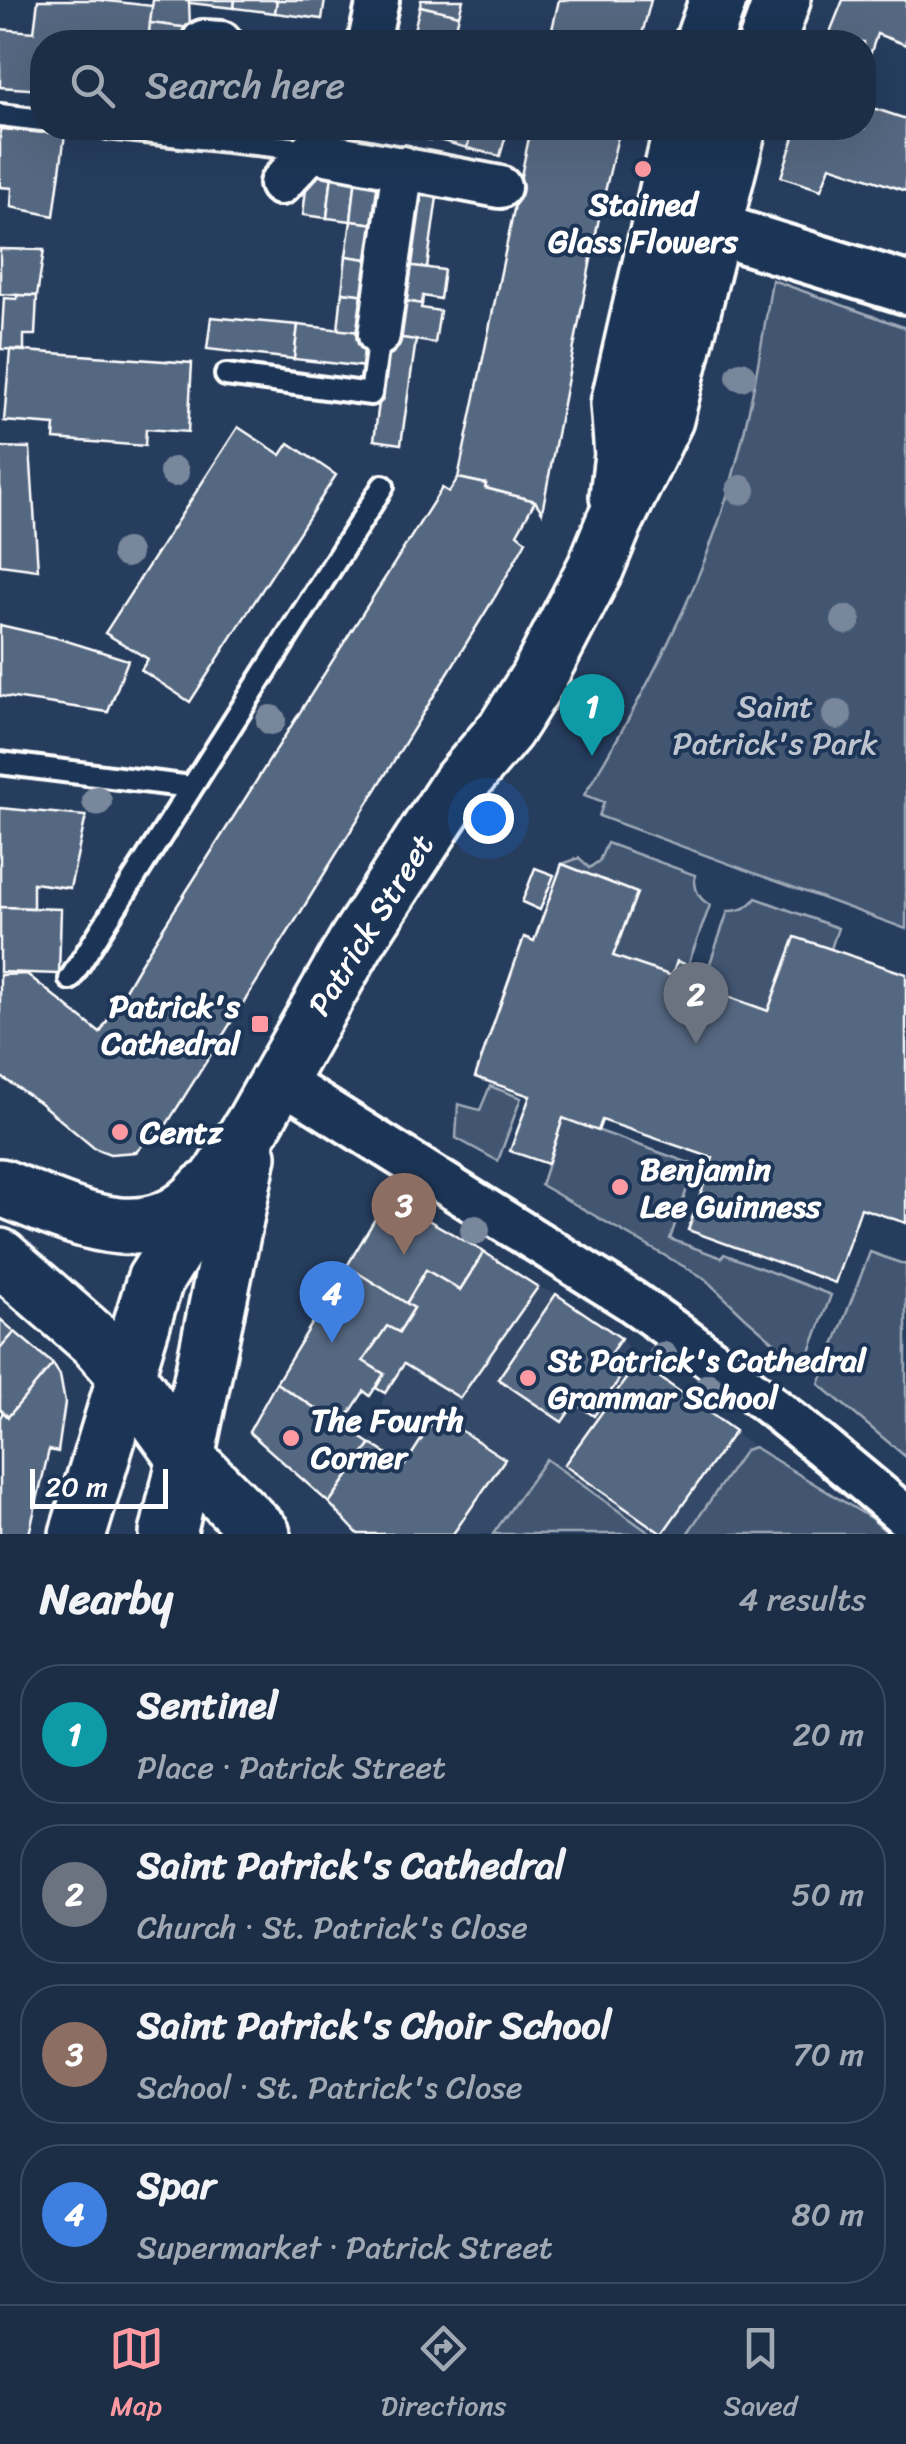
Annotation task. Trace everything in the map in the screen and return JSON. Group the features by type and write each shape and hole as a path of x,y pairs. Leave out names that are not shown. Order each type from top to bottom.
{"main road":[{"path":"707,30 718,0"},
{"path":"771,30 782,0"},
{"name":"Patrick Street","path":"614,524 624,455 620,404 679,140"},
{"name":"Patrick Street","path":"78,1534 155,1280 266,1101 357,940 458,786 506,729 596,568 665,419 735,140"},
{"path":"0,1188 92,1222 153,1226 194,1204 219,1174 266,1101"},
{"name":"Patrick Street","path":"168,1534 266,1101"},
{"path":"0,1257 96,1341 126,1375 186,1458 262,1534"}],"street":[{"path":"372,30 378,0"},
{"path":"280,184 311,151 353,142 403,167 500,186"},
{"path":"379,335 403,167"},
{"path":"713,228 906,288"},
{"path":"266,1101 630,1300 788,1418 906,1517"}],"lane":[{"path":"0,114 30,118"},
{"path":"214,140 311,151"},
{"path":"226,375 371,394 379,335"},
{"path":"70,979 383,486"},
{"path":"0,763 190,788"}],"shaded area":[{"name":"St Patrick's Cathedral Grammar School","path":"388,1197 556,1294 621,1338 638,1362 754,1447 745,1450 687,1534 358,1534 329,1503 371,1444 385,1393 404,1364 413,1308 347,1266"}],"green space":[{"name":"Saint Patrick's Park","path":"772,280 906,328 906,929 599,816 604,802 584,795 658,664 717,527 743,436"},
{"path":"607,843 695,875 698,893 710,905 688,965 677,962 672,976 613,956 637,893 562,864 579,858 589,868 599,861"},
{"path":"756,898 838,928 831,949 795,937 768,1011 712,991 718,976 707,972 728,911 744,908"},
{"path":"490,1086 521,1098 498,1161 456,1138 458,1104 480,1110"},
{"path":"563,1118 695,1165 670,1239 722,1258 724,1254 831,1295 804,1368 704,1278 541,1185"},
{"path":"870,1252 906,1265 906,1457 819,1384"},
{"path":"754,1447 872,1519 889,1534 687,1534 745,1450"},
{"path":"546,1459 651,1534 493,1534"}],"building":[{"path":"38,0 99,0 153,6 150,30 34,30"},
{"path":"153,0 189,0 190,28 150,23"},
{"path":"189,0 235,0 234,8"},
{"path":"235,0 277,0 275,13 234,8"},
{"path":"277,0 325,0 322,19 275,13"},
{"path":"421,0 463,0 459,15 420,6"},
{"path":"559,0 651,0 643,30 552,30"},
{"path":"843,0 906,0 906,45 877,34 876,37 876,30 831,30"},
{"path":"420,6 459,15 456,30 414,30"},
{"path":"150,23 190,28 190,30 149,30"},
{"path":"0,29 30,32 30,89 0,87"},
{"path":"876,109 906,119 906,191 830,166 821,190 781,177 793,140 876,140"},
{"path":"0,129 30,131 30,140 64,140 54,216 11,207 12,188 0,187"},
{"path":"439,140 469,140 467,148"},
{"path":"469,140 505,140 500,156 467,148"},
{"path":"528,140 617,140 542,512 535,501 458,478"},
{"path":"308,171 332,174 327,218 303,215"},
{"path":"332,174 356,176 351,221 327,218"},
{"path":"356,176 389,180 384,225 351,221"},
{"path":"409,192 437,197 427,268 398,264"},
{"path":"351,221 384,225 380,261 346,256"},
{"path":"0,249 44,250 37,296 0,294"},
{"path":"346,256 380,261 376,296 342,292"},
{"path":"398,264 444,270 440,299 423,296 422,304 393,299"},
{"path":"342,292 376,296 370,333 338,330"},
{"path":"17,295 37,296 35,335 24,335 24,350 1,349 4,298 17,299"},
{"path":"393,299 440,311 435,343 388,336"},
{"path":"211,317 298,325 294,359 207,349"},
{"path":"298,325 370,333 366,367 294,359"},
{"path":"388,336 416,340 401,444 374,440"},
{"path":"10,350 192,363 188,432 146,429 145,446 54,439 55,425 4,421"},
{"path":"238,427 281,455 289,443 336,475 190,702 141,670 148,659 105,633"},
{"path":"0,447 30,448 38,570 0,565"},
{"path":"458,478 535,501 517,534 526,541 160,1135 156,1131 136,1152 110,1154 94,1148 39,1102 0,1076 0,975 27,974 100,1033 442,488 449,492"},
{"path":"0,625 128,660 108,712 0,696"},
{"path":"0,808 86,816 70,888 33,883 33,908 0,907"},
{"path":"562,864 637,893 613,956 672,976 677,961 718,976 712,991 768,1011 795,937 906,974 906,1223 861,1208 835,1283 688,1230 713,1158 602,1120 598,1131 563,1118 548,1164 510,1151 530,1096 475,1077 524,937 534,941"},
{"path":"535,868 554,875 540,910 522,902"},
{"path":"0,907 61,909 59,974 0,972"},
{"path":"388,1197 484,1252 460,1290 426,1270 406,1304 347,1266"},
{"path":"484,1252 538,1287 460,1398 404,1364 385,1393 376,1388 384,1374 363,1361 387,1326 399,1332 414,1308 406,1304 426,1270 460,1290"},
{"path":"347,1266 414,1308 399,1332 387,1326 363,1361 384,1374 370,1396 364,1391 342,1425 276,1383"},
{"path":"556,1294 621,1338 606,1360 624,1372 594,1416 575,1403 562,1422 498,1379"},
{"path":"0,1319 15,1332 0,1349"},
{"path":"15,1332 53,1364 8,1417 0,1409 0,1349"},
{"path":"638,1362 735,1431 662,1534 564,1465"},
{"path":"53,1364 60,1375 65,1403 58,1452 49,1450 29,1534 0,1534 0,1418 3,1412 8,1417"},
{"path":"276,1383 371,1444 329,1503 249,1432"},
{"name":"St Patrick's Cathedral Grammar School","path":"437,1415 505,1459 453,1534 358,1534 329,1503 371,1444 405,1465"}],"place":[{"name":"Stained Glass Flowers","path":"643,169"},
{"name":"Sentinel","path":"592,756"},
{"name":"Patrick's Cathedral","path":"260,1024"},
{"name":"Saint Patrick's Cathedral","path":"696,1044"},
{"name":"Centz","path":"120,1132"},
{"name":"Benjamin Lee Guinness","path":"620,1187"},
{"name":"Saint Patrick's Choir School","path":"404,1255"},
{"name":"Spar","path":"332,1343"},
{"name":"St Patrick's Cathedral Grammar School","path":"528,1378"},
{"name":"The Fourth Corner","path":"291,1438"}]}
